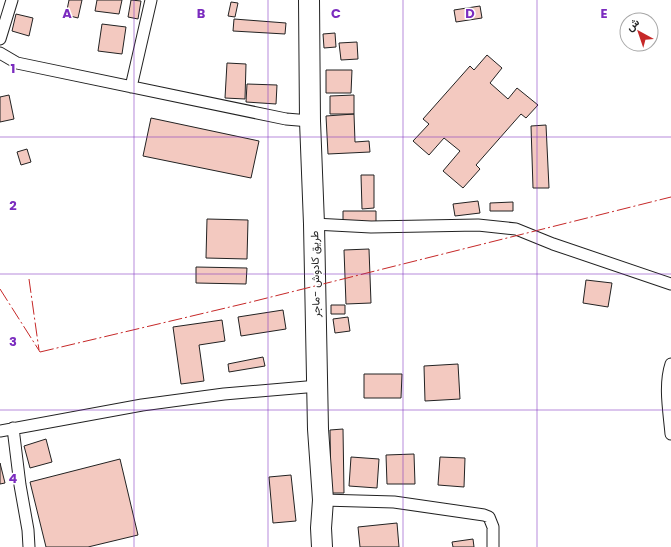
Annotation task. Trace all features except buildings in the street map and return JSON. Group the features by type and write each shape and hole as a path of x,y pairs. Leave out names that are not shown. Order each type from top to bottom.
{"highway":[{"name":"طريق كادوش -ماجر","path":"309,0 310,121 314,224 318,429 323,500 321,528 322,547"}],"street":[{"path":"0,39 12,0"},
{"path":"131,87 151,0"},
{"path":"0,53 17,63 286,119 310,121"},
{"path":"314,224 371,227 478,225 516,229 553,244 671,284"},
{"path":"671,364 668,374 668,408 671,434"},
{"path":"0,431 142,405 224,394 318,386"},
{"path":"13,428 20,485 28,530 29,547"},
{"path":"323,500 394,502 484,515 489,517 493,527 493,547"}],"power":[{"path":"40,352 251,302 671,197"},
{"path":"29,279 39,350"},
{"path":"0,289 40,352"}]}
